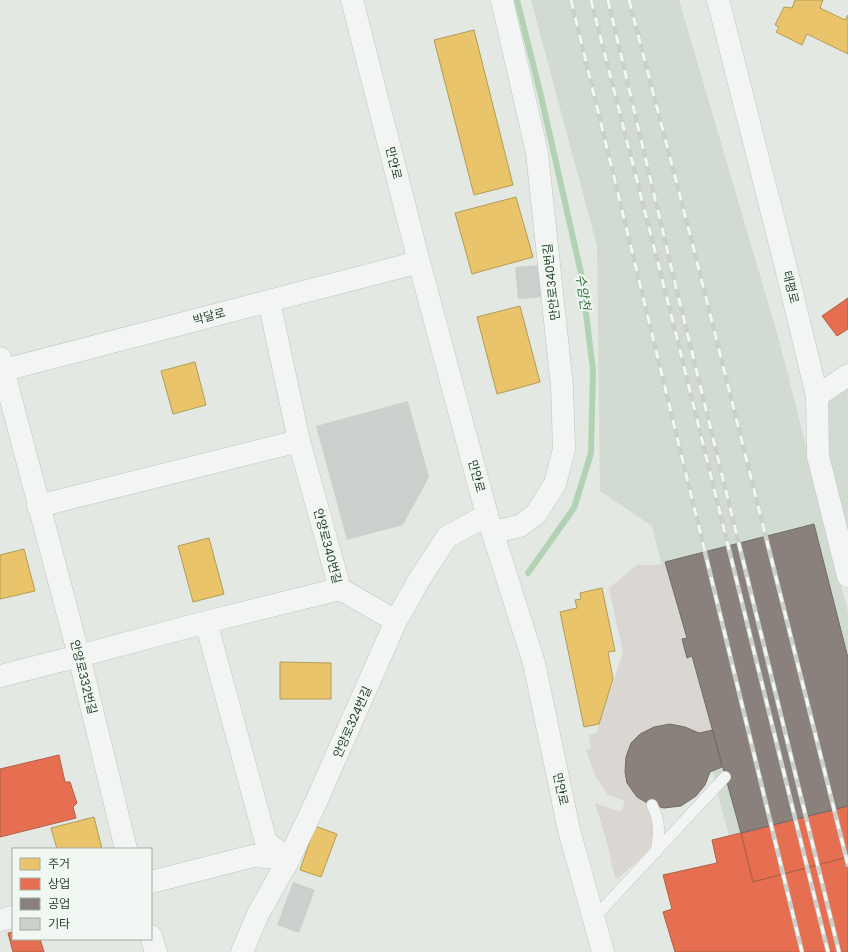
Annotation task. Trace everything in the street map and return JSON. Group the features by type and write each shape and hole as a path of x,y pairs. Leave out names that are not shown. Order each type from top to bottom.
{"street":[{"name":"만안로","path":"352,0 419,262 490,524 534,663 569,830 604,952"},
{"name":"만안로340번길","path":"490,524 520,526 536,514 554,484 564,449 562,386 537,153 502,0"},
{"name":"태평로","path":"718,0 792,290 817,396 818,456 848,576"},
{"name":"박달로","path":"1,367 269,301 419,262"},
{"name":"안양로340번길","path":"0,676 206,622 340,589 299,441 269,301"},
{"name":"안양로332번길","path":"1,367 79,656 126,848"},
{"path":"817,396 848,375"},
{"path":"38,506 299,441"},
{"name":"안양로324번길","path":"242,952 258,914 316,804 396,621 419,580 447,537 490,524"},
{"path":"340,589 396,621"},
{"path":"206,622 266,842 288,859"},
{"path":"152,882 254,856 288,859"},
{"path":"0,920 12,917"},
{"path":"152,939 156,952"}],"lane":[{"path":"594,918 725,777"},
{"path":"652,805 656,814 660,832 656,852"}],"shaded area":[{"path":"531,0 679,0 779,340 848,612 848,952 761,952 721,806 652,526 600,491 597,246"},
{"path":"848,388 848,533 824,442 821,406"},
{"path":"814,524 848,658 848,857 741,833 713,730 699,733 685,727 670,724 654,727 640,734 631,743 626,757 625,772 627,783 637,797 646,802 650,812 653,834 649,848 619,878 615,877 606,839 595,803 621,812 625,801 608,795 595,775 586,750 591,748 589,735 597,733 623,653 609,588 637,565 657,565"}],"building: 주거":[{"path":"795,0 823,0 820,8 845,20 848,15 848,54 807,34 802,45 776,32 779,27 775,25 784,7 792,8"},
{"path":"474,30 513,185 474,195 434,40"},
{"path":"516,197 533,257 472,274 455,213"},
{"path":"520,306 540,382 497,394 477,317"},
{"path":"195,362 206,405 173,414 161,371"},
{"path":"209,538 224,594 193,602 178,546"},
{"path":"24,549 35,591 0,599 0,555"},
{"path":"602,588 615,651 608,652 613,679 599,724 584,727 560,612 577,608 575,600 581,599 580,593"},
{"path":"280,662 331,663 331,699 280,699"},
{"path":"94,817 102,848 57,848 51,828"},
{"path":"315,826 337,834 321,877 300,870"}],"building: 상업":[{"path":"848,298 848,329 837,336 822,316"},
{"path":"59,755 65,782 70,782 77,803 73,807 76,818 0,837 0,769"},
{"path":"848,806 848,857 753,882 741,833"},
{"path":"741,833 753,882 848,857 848,952 675,952 663,912 672,909 663,875 717,863 712,840"},
{"path":"12,932 12,940 40,940 44,952 13,952 8,933"}],"building: 공업":[{"path":"814,524 848,658 848,806 741,833 692,656 687,658 682,639 687,638 665,562"},
{"path":"670,724 685,727 699,733 713,730 722,767 710,772 705,785 696,796 681,806 664,808 649,804 637,797 627,783 625,772 626,757 631,743 640,734 654,727"}],"building: 기타":[{"path":"541,265 544,297 518,299 515,267"},
{"path":"408,401 429,477 403,525 347,540 316,426"},
{"path":"293,882 315,890 299,933 277,925"}],"waterway":[{"name":"수암천","path":"517,0 541,96 581,273 593,370 591,453 574,508 528,573"}],"railway":[{"path":"571,0 802,952"},
{"path":"591,0 674,326 828,952"},
{"path":"608,0 674,279 839,952"},
{"path":"629,0 694,250 848,865"}]}
